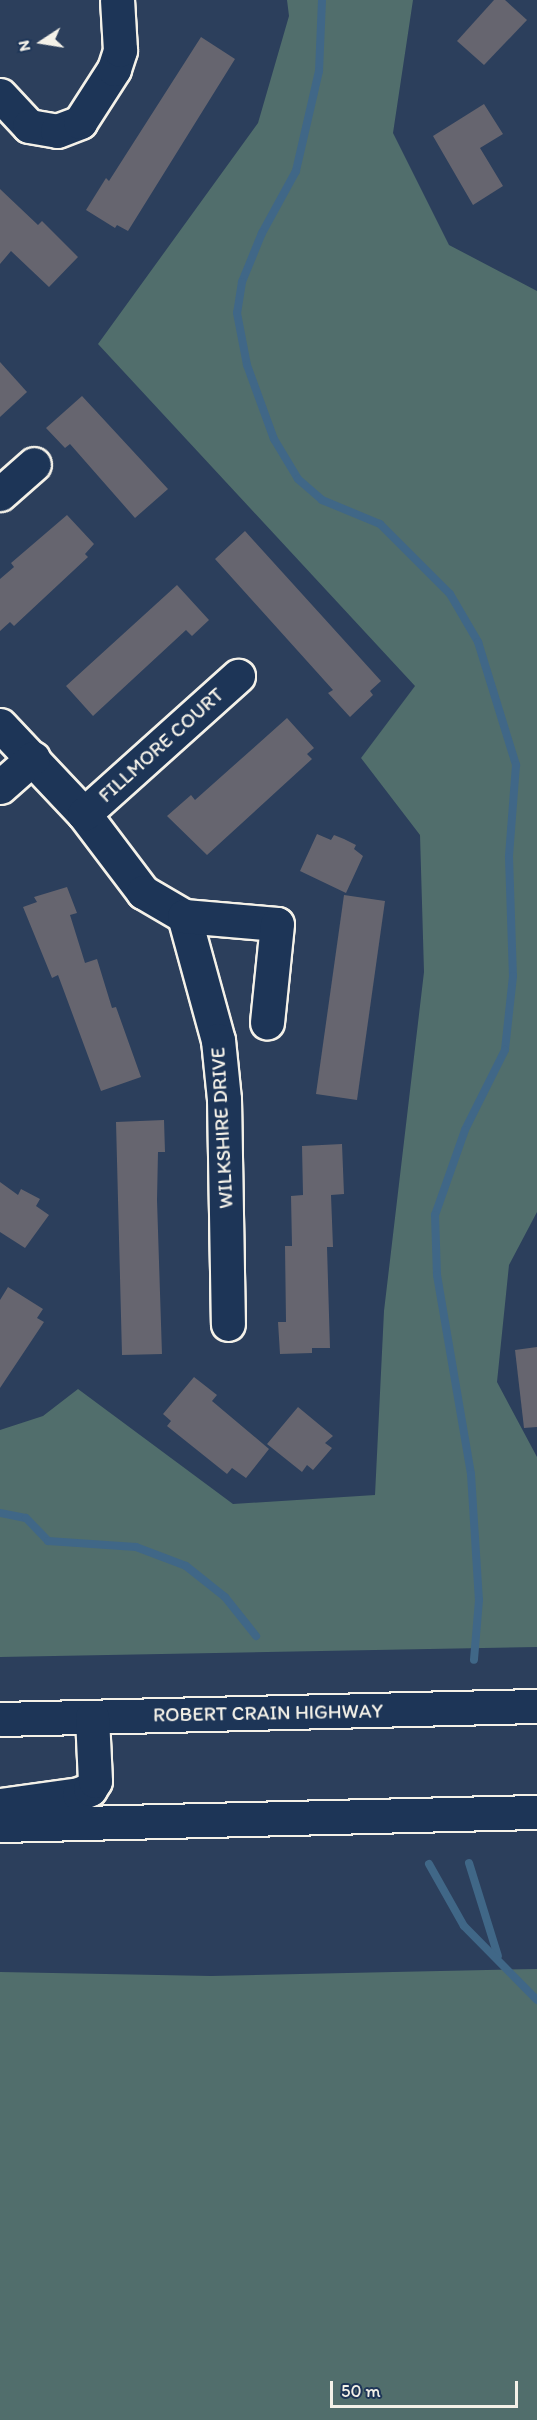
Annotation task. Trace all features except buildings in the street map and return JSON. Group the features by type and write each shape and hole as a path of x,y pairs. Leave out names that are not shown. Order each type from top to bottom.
{"main road":[{"path":"0,95 29,126 57,131 80,122 114,69 120,50 117,0"},
{"path":"0,494 34,464"},
{"name":"FILLMORE COURT","path":"84,814 238,676"},
{"path":"0,725 84,814 143,892 184,916 277,924 267,1022"},
{"path":"0,788 33,758"},
{"name":"WILKSHIRE DRIVE","path":"184,916 219,1040 224,1099 228,1324"},
{"name":"ROBERT CRAIN HIGHWAY","path":"0,1719 537,1706"},
{"path":"0,1805 79,1794 90,1789 94,1781 92,1717"},
{"path":"0,1825 537,1812"}],"green space":[{"path":"287,0 413,0 393,133 449,245 537,291 537,1212 509,1265 497,1382 537,1457 537,1647 0,1657 0,1430 43,1416 78,1389 233,1504 375,1495 384,1311 424,972 420,835 361,758 415,686 98,344 258,123 289,16"},
{"path":"537,1969 537,2420 0,2420 0,1972 211,1976"}],"waterway":[{"path":"322,0 319,71 296,171 262,233 242,282 237,313 247,365 274,439 298,479 322,500 380,524 450,594 478,642 516,765 509,857 513,976 505,1050 465,1130 435,1215 437,1275 471,1474 479,1600 474,1660"},
{"path":"0,1513 26,1518 48,1541 136,1547 186,1566 225,1597 256,1636"},
{"path":"469,1863 498,1956"},
{"path":"429,1864 464,1926 537,2000"}]}
